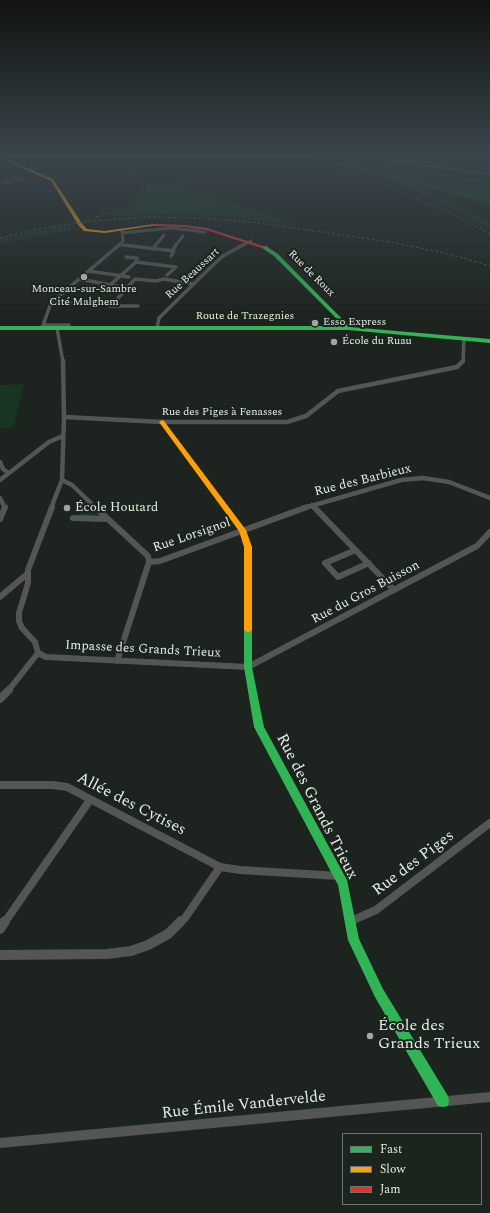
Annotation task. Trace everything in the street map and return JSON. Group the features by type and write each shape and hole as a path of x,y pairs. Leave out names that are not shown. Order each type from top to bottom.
{"main road":[{"name":"Rue de Roux","path":"72,211 83,228 99,232 122,232 161,225 185,226 203,228 250,241 276,254 348,328"},
{"name":"Route de Trazegnies","path":"0,328 42,326 57,328 348,328 490,341"},
{"name":"Rue des Grands Trieux","path":"162,422 242,530 248,547 248,667 259,727 343,884 354,940 379,993 443,1101"}],"street":[{"name":"Rue de Roux","path":"122,232 172,228 205,232"},
{"path":"69,325 42,326 51,303 120,245 123,241 122,232"},
{"path":"153,249 164,235"},
{"path":"170,256 183,236"},
{"name":"Rue Beaussart","path":"157,328 160,318 193,284 223,256 250,241"},
{"path":"120,245 172,251"},
{"path":"126,257 137,258 136,262"},
{"path":"110,285 136,262 176,267 167,275"},
{"path":"89,271 129,277"},
{"path":"79,279 127,288"},
{"path":"112,304 135,279 156,281 164,279 193,284"},
{"path":"51,303 88,303 138,306"},
{"path":"0,699 11,688 38,653 35,642 22,628 19,621 19,613 28,583 27,574 62,480 64,417 63,356 57,328"},
{"name":"Rue des Piges à Fenasses","path":"64,417 162,422 287,422 306,416 338,391 457,367 463,362 464,339"},
{"path":"0,480 49,442 63,436"},
{"path":"0,462 3,469 8,473"},
{"name":"Rue des Barbieux","path":"242,530 312,505 409,479 437,479 450,482 490,498"},
{"path":"62,480 72,485 148,556 148,562 117,661"},
{"path":"0,498 5,507 0,519"},
{"path":"312,505 394,590"},
{"path":"73,518 108,519"},
{"name":"Rue Lorsignol","path":"148,562 160,560 242,530"},
{"name":"Rue du Gros Buisson","path":"248,667 477,546 490,532"},
{"path":"356,550 325,562 338,577 369,563"},
{"path":"0,597 27,574"},
{"name":"Impasse des Grands Trieux","path":"38,653 46,657 248,667"},
{"name":"Allée des Cytises","path":"0,785 53,784 67,787 220,867 240,870 339,876"},
{"path":"0,929 90,800"},
{"name":"Rue des Piges","path":"351,921 376,910 490,823"},
{"path":"0,955 107,954 131,951 148,945 168,934 185,918 220,867"},
{"name":"Rue Émile Vandervelde","path":"0,1144 490,1097"}],"shaded area":[{"path":"121,211 254,211 301,226 224,216 166,214 108,216"},
{"path":"456,211 464,211 490,223 490,228"},
{"path":"72,226 71,230 0,244 0,239 41,230"},
{"path":"24,384 14,427 0,429 0,385"},
{"path":"83,501 101,518 78,516"}],"railway":[{"path":"96,217 117,211"},
{"path":"445,211 490,234"},
{"path":"0,238 39,229 92,221 149,217 205,218 259,223 391,242 449,254 490,266"}],"traffic: fast":[{"path":"264,247 276,255 348,328"},
{"path":"0,328 348,328 490,341"},
{"path":"248,629 248,667 259,727 343,884 354,940 379,993 443,1101"}],"traffic: slow":[{"path":"71,211 81,226 86,230 105,232 155,225"},
{"path":"162,422 242,530 248,547 248,629"}],"traffic: jam":[{"path":"155,225 185,226 207,229 264,247"}],"place":[{"name":"Monceau-sur-Sambre Cité Malghem","path":"84,277"},
{"name":"Esso Express","path":"315,323"},
{"name":"École du Ruau","path":"334,342"},
{"name":"École Houtard","path":"67,508"},
{"name":"École des Grands Trieux","path":"370,1036"}]}
